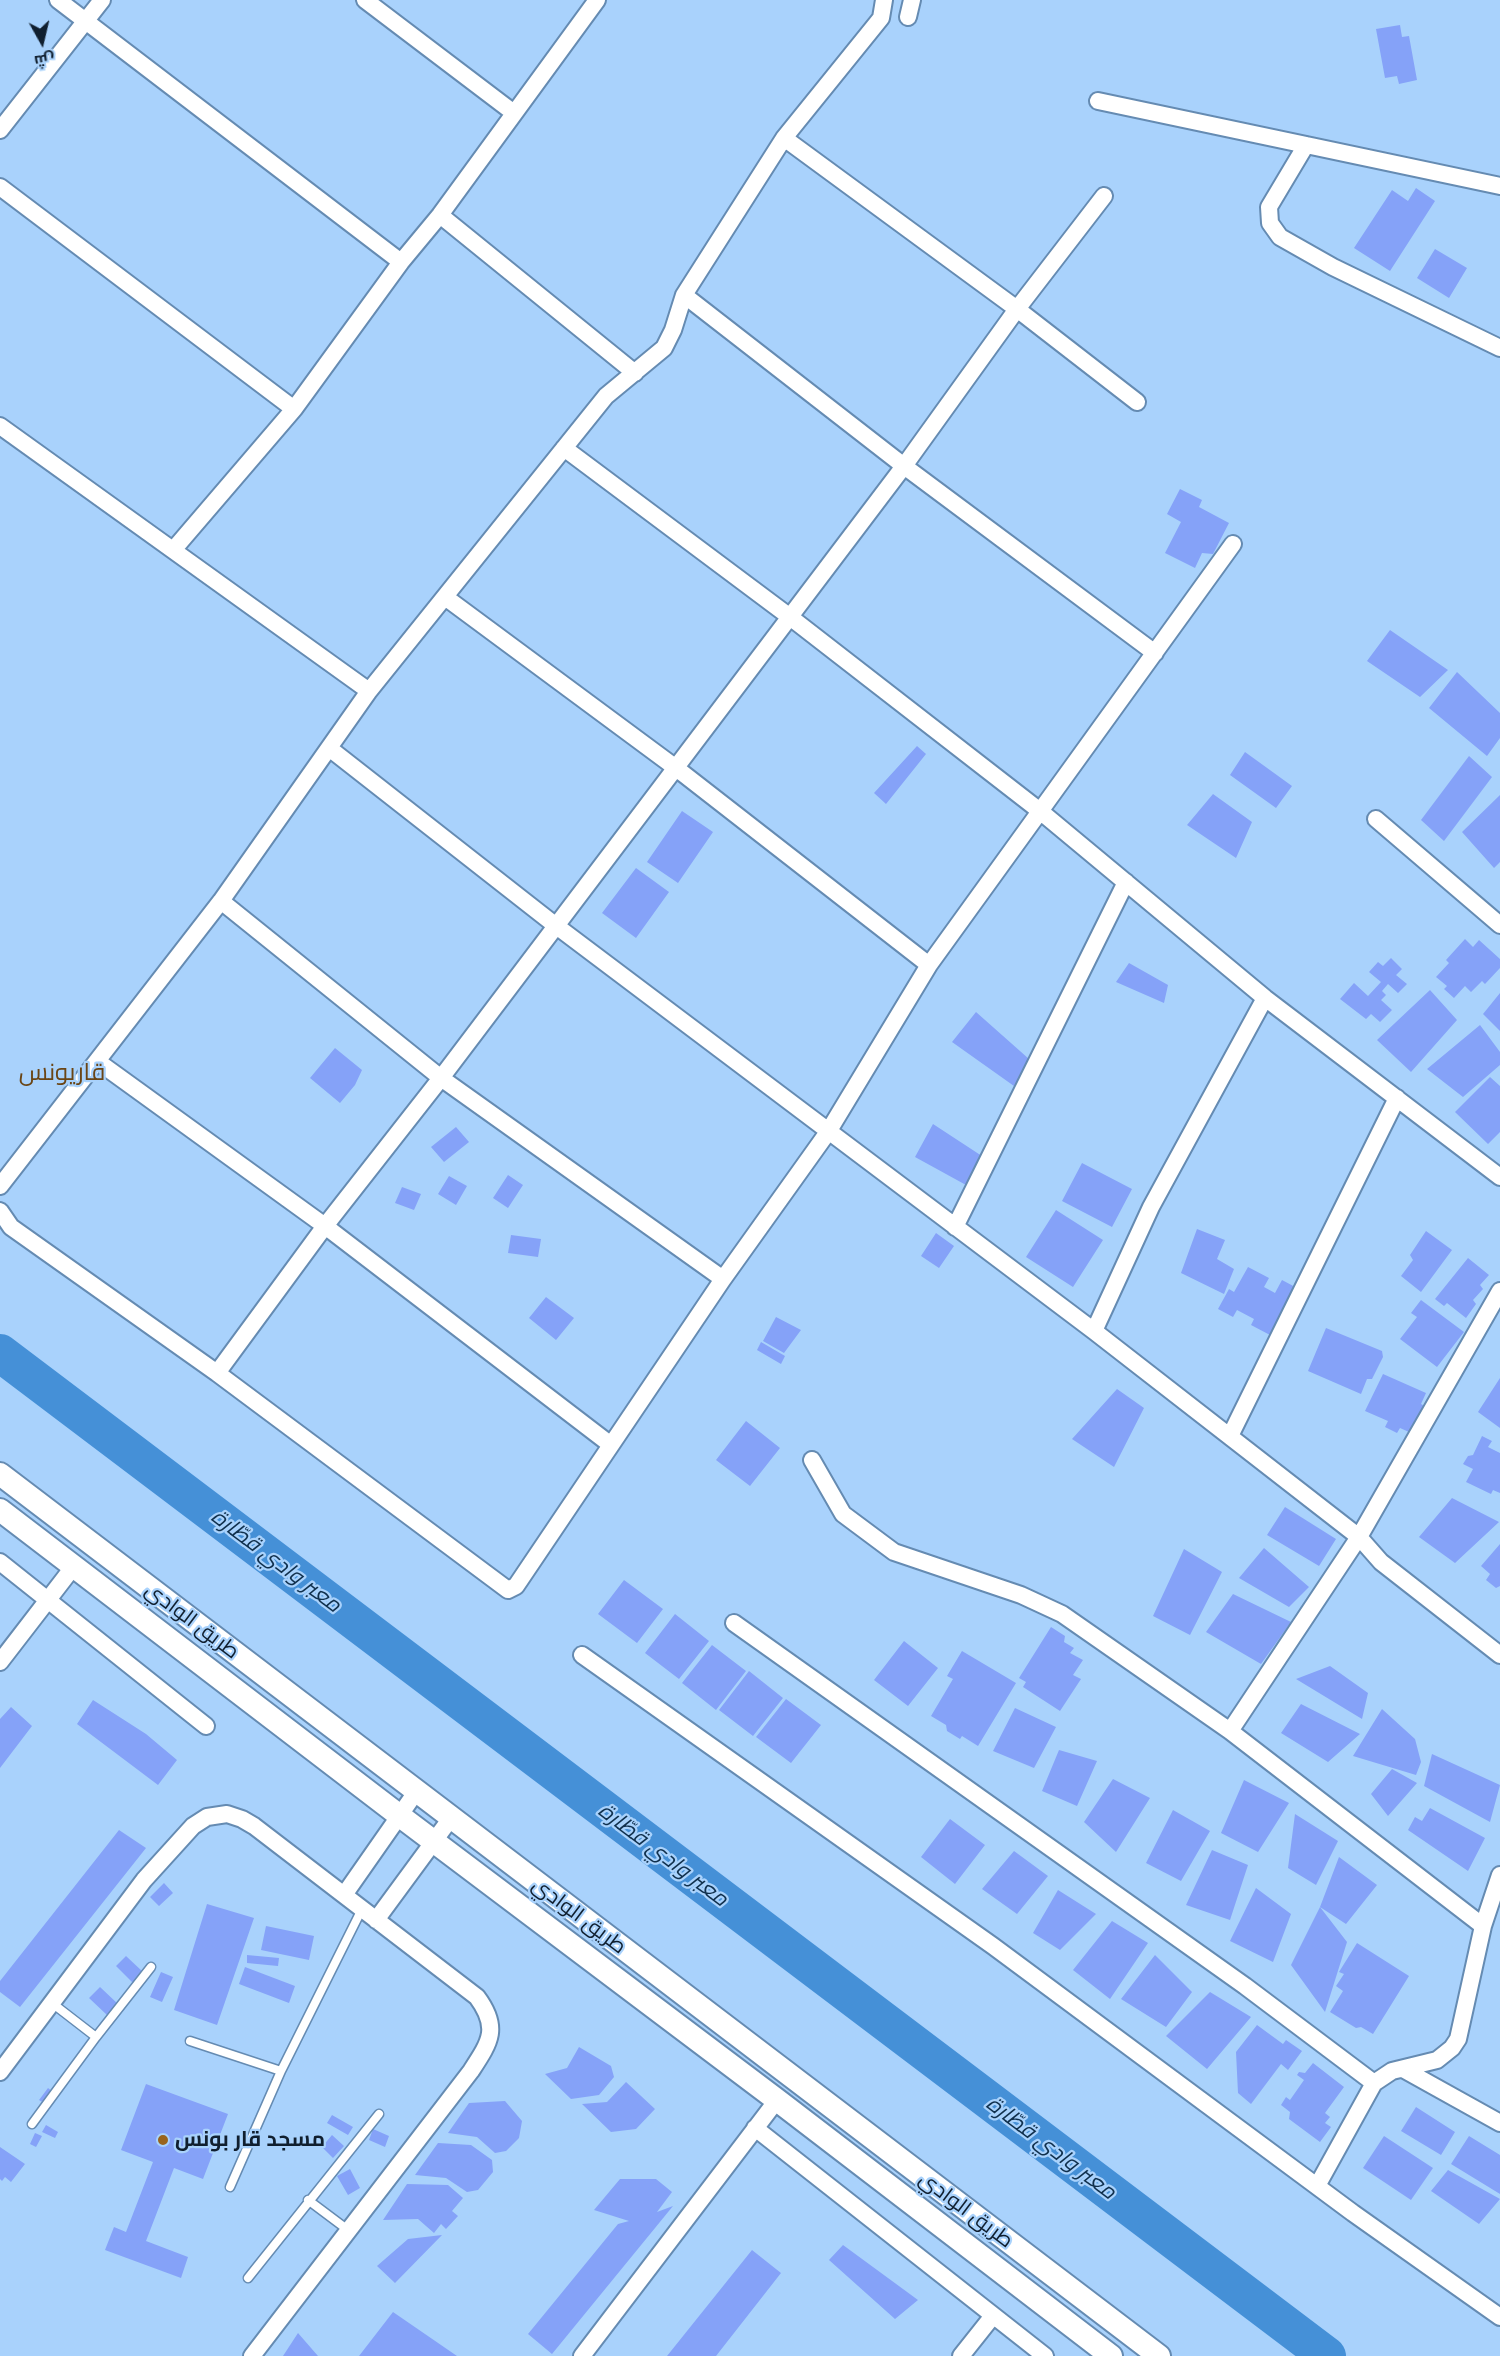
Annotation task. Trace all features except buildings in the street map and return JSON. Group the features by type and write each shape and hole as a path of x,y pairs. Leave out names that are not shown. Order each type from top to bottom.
{"main road":[{"name":"طريق الوادي","path":"0,1474 1159,2356"},
{"name":"طريق الوادي","path":"0,1510 1111,2356"}],"street":[{"path":"58,0 401,262"},
{"path":"0,130 102,0"},
{"path":"365,0 514,113"},
{"path":"174,549 294,409 401,262 440,215 597,0"},
{"path":"0,1186 221,901 369,691 606,396 664,348 674,330 684,295 784,138 881,18 884,0"},
{"path":"908,17 912,0"},
{"path":"1098,101 1500,186"},
{"path":"784,138 1017,309 1137,402"},
{"path":"1306,145 1269,207 1270,223 1280,237 1333,267 1500,348"},
{"path":"0,187 294,409"},
{"path":"217,1373 325,1226 441,1078 904,466 1017,309 1104,196"},
{"path":"440,215 636,373"},
{"path":"684,295 904,466 1155,653"},
{"path":"0,426 369,691"},
{"path":"564,448 790,617 1040,811 1265,998 1500,1177"},
{"path":"0,1211 11,1227 217,1373 508,1590 516,1586 723,1279 828,1132 929,965 1233,544"},
{"path":"445,597 675,768 929,965"},
{"path":"329,748 555,925 1094,1330 1359,1537 1381,1562 1500,1655"},
{"path":"1377,819 1500,925"},
{"path":"956,1227 1126,882"},
{"path":"221,901 441,1078 723,1279"},
{"path":"1094,1330 1151,1207 1265,998"},
{"path":"97,1061 325,1226 611,1445"},
{"path":"1230,1436 1397,1098"},
{"path":"1230,1731 1359,1537 1500,1291"},
{"path":"812,1460 843,1514 894,1552 1021,1595 1062,1614 1230,1731 1483,1926"},
{"path":"0,1562 206,1726"},
{"path":"0,1662 74,1566"},
{"path":"734,1623 1245,1986 1374,2083"},
{"path":"582,1655 993,1946 1317,2186 1500,2317"},
{"path":"344,1895 416,1792"},
{"path":"0,2073 150,1873 193,1826 207,1816 227,1814 242,1819 477,1997 487,2011 492,2030 488,2046 252,2356"},
{"path":"376,1920 451,1818"},
{"path":"1317,2186 1374,2083 1392,2071 1437,2060 1452,2048 1458,2039 1483,1926 1500,1875"},
{"path":"1403,2069 1500,2123"},
{"path":"582,2356 777,2100"},
{"path":"755,2128 992,2317 1045,2356"},
{"path":"961,2356 992,2317"}],"lane":[{"path":"230,2187 281,2071 362,1909"},
{"path":"32,2124 151,1966"},
{"path":"52,2003 96,2037"},
{"path":"190,2041 281,2071"},
{"path":"248,2278 308,2200 379,2114"},
{"path":"308,2200 348,2230"}],"waterway":[{"name":"معبر وادي قطّارة","path":"0,1353 1327,2356"}],"place":[{"name":"مسجد قار بونس","path":"163,2140"}],"district":[{"name":"قاريونس","path":"62,1073"}]}
